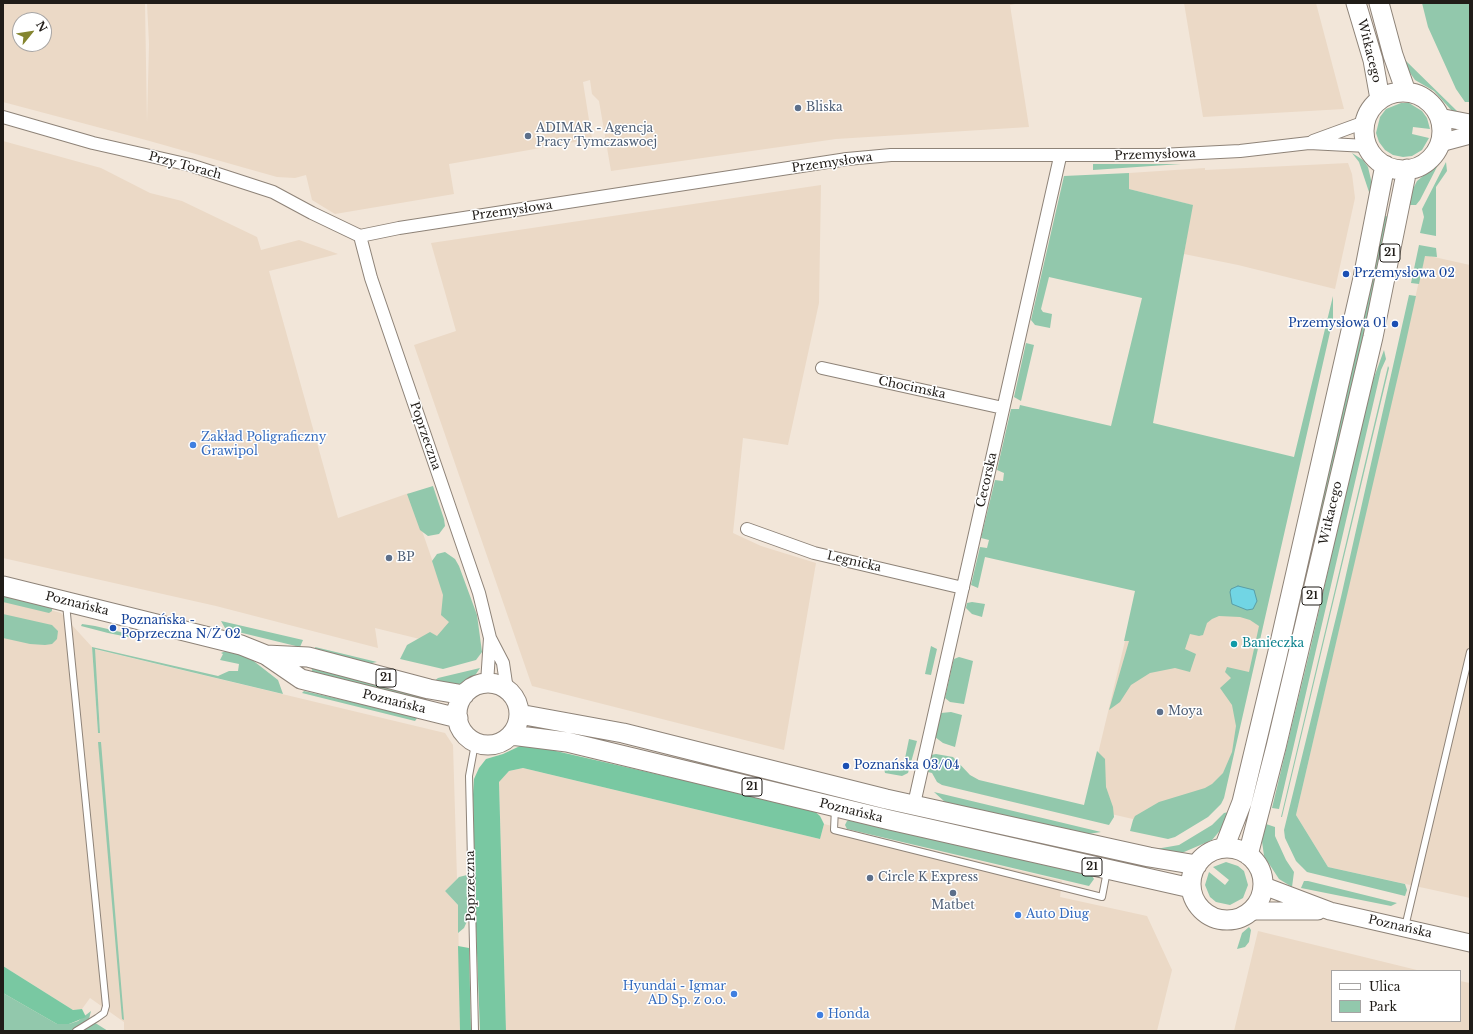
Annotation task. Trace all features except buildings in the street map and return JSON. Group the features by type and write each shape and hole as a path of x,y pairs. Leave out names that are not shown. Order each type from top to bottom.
{"main road":[{"name":"Witkacego","path":"1356,3 1373,60 1380,99"},
{"name":"Witkacego","path":"1379,3 1393,55 1406,92"},
{"path":"1406,92 1420,96 1431,104 1439,116 1441,125 1440,143 1435,153 1418,167 1396,169 1385,166 1374,157 1367,146 1364,134 1365,122 1370,109 1380,99 1388,94 1406,92"},
{"path":"1439,116 1470,123"},
{"path":"1440,143 1470,135"},
{"name":"Witkacego","path":"1224,848 1242,802 1363,278 1385,166"},
{"name":"Witkacego","path":"1248,855 1276,748 1373,337 1407,169"},
{"name":"Poznańska","path":"3,586 235,643 266,655 302,679 458,718"},
{"name":"Poznańska","path":"266,655 308,657 428,689 464,695"},
{"path":"487,683 498,685 507,690 514,696 519,714 517,726 511,735 495,744 477,743 468,737 461,728 458,718 459,706 464,695 471,689 487,683"},
{"name":"Poznańska","path":"519,714 623,734 914,804 1148,857 1196,865"},
{"name":"Poznańska","path":"511,735 567,742 835,807 1191,888"},
{"path":"1224,848 1237,849 1248,855 1257,863 1262,874 1264,886 1258,904 1252,911 1239,919 1220,920 1210,916 1201,909 1194,899 1191,888 1192,876 1196,865 1208,854 1224,848"},
{"name":"Poznańska","path":"1264,886 1330,911 1470,943"},
{"name":"Poznańska","path":"1252,911 1330,911"}],"street":[{"name":"Przy Torach","path":"3,117 93,143 190,165 273,192 360,236"},
{"name":"Przemysłowa","path":"1309,143 1365,122"},
{"name":"Przemysłowa","path":"360,236 399,228 847,159 891,155 1060,157 1212,153 1309,143 1367,146"},
{"name":"Cecorska","path":"914,804 1060,157"},
{"name":"Poprzeczna","path":"360,236 374,286 479,593 490,638 502,663 507,690"},
{"name":"Chocimska","path":"822,368 1003,408"},
{"name":"Legnicka","path":"747,529 814,553 963,588"},
{"name":"Poprzeczna","path":"487,683 490,638"}],"lane":[{"path":"66,602 106,1006 104,1013 76,1031"},
{"path":"1405,928 1470,652"},
{"name":"Poprzeczna","path":"475,1031 469,776 474,749 477,743"},
{"path":"835,807 834,830 1102,897 1107,870"}],"shaded area":[{"path":"3,3 145,3 147,123 149,44 147,3 1020,3 1010,5 1029,127 836,139 611,171 599,101 592,94 590,80 583,82 592,139 449,164 454,194 335,214 312,200 306,175 295,178 277,177 3,102"},
{"path":"1184,3 1316,3 1344,109 1203,117"},
{"path":"3,141 101,168 150,193 182,201 257,237 261,250 299,240 338,254 269,271 338,518 409,493 455,626 440,644 375,628 378,648 216,606 3,558"},
{"path":"1348,163 1352,174 1355,198 1335,289 1238,265 1184,254 1192,205 1129,189 1129,173 1205,168 1205,170"},
{"path":"821,185 819,303 788,445 743,438 733,533 761,546 816,563 784,750 532,686 414,345 456,331 431,243"},
{"path":"1425,255 1470,265 1470,898 1328,867 1296,815"},
{"path":"1136,595 1264,620 1223,797 1172,828 1085,808"},
{"path":"3,597 61,613 92,647 98,733 100,732 94,649 445,733 453,745 457,879 445,891 458,905 460,1031 124,1031 124,1022 90,998 82,1009 73,1010 3,966"},
{"path":"523,768 820,839 824,824 1062,881 1060,897 1147,916 1172,970 1157,1031 506,1031 499,781 509,771"},
{"path":"1258,931 1417,970 1331,970 1331,1022 1461,1022 1461,981 1470,983 1470,1031 1234,1031"}],"green space":[{"path":"1422,3 1470,3 1470,102 1465,102 1456,89 1428,27"},
{"path":"1404,59 1457,111 1461,113 1452,111 1434,91 1415,80 1406,67"},
{"path":"1401,103 1409,103 1422,111 1427,118 1430,129 1413,127 1412,134 1429,138 1422,150 1412,156 1403,157 1393,155 1385,150 1379,142 1376,133 1380,117 1386,109"},
{"path":"1352,153 1363,160 1368,167 1372,184 1370,195 1359,162"},
{"path":"1446,162 1447,171 1436,187 1436,236 1420,233 1424,217 1422,209"},
{"path":"1439,163 1420,200 1416,205 1408,205 1409,197 1417,181"},
{"path":"1093,164 1181,164 1093,170"},
{"path":"1129,173 1129,189 1193,205 1153,423 1294,457 1333,296 1333,319 1224,798 1221,804 1208,817 1175,837 1168,839 1130,831 1133,820 1135,816 1159,802 1205,788 1212,784 1223,773 1232,752 1236,726 1232,705 1220,688 1231,678 1225,672 1227,667 1249,672 1259,626 1250,620 1240,617 1219,616 1212,619 1207,623 1203,635 1199,636 1190,634 1185,649 1196,654 1190,672 1175,668 1150,673 1131,685 1120,702 1109,710 1129,641 1124,641 1135,591 985,557 978,588 971,585 980,547 987,548 989,540 981,538 995,480 1003,481 1004,473 997,470 1011,409 1019,409 1020,405 1111,426 1142,298 1049,277 1041,309 1043,312 1052,314 1050,328 1035,325 1031,320 1064,176"},
{"path":"1385,216 1390,217 1372,300 1254,803 1250,802"},
{"path":"1419,245 1436,248 1437,257 1425,256 1419,284 1411,283"},
{"path":"1409,295 1416,296 1296,815 1328,867 1405,884 1407,890 1405,896 1307,872 1296,861 1285,838 1284,830 1341,597"},
{"path":"1026,343 1034,345 1021,401 1014,397"},
{"path":"1384,350 1386,359 1381,370 1279,809 1272,808 1311,646 1368,394"},
{"path":"1388,366 1389,368 1281,817"},
{"path":"433,486 445,526 439,534 428,536 420,530 407,494"},
{"path":"445,552 455,559 459,566 477,615 482,652 476,660 443,669 400,659 407,645 430,632 437,636 449,622 441,615 443,595 432,561 437,554"},
{"path":"3,594 52,607 52,611 49,613 3,602"},
{"path":"972,602 985,604 982,617 972,614 966,608 967,603"},
{"path":"3,614 52,625 58,631 57,639 52,644 45,645 30,644 3,638"},
{"path":"221,621 303,640 300,647 230,630 225,628"},
{"path":"82,624 146,638 133,638 108,633 81,626"},
{"path":"931,646 937,649 931,675 925,674"},
{"path":"92,647 218,676 229,671 238,671 239,664 220,660 223,654 221,653 230,649 251,659 278,680 283,694 95,649 100,733 98,733"},
{"path":"315,647 377,662 366,664 316,651"},
{"path":"959,657 973,661 964,704 950,702 945,698 954,659"},
{"path":"311,667 421,694 420,700 313,673"},
{"path":"480,668 474,677 462,684 455,685 434,681 438,678"},
{"path":"304,691 418,717 415,721 302,693"},
{"path":"951,712 962,715 955,747 943,743 935,737 941,713"},
{"path":"909,739 917,741 908,773 902,776 885,773 884,768 886,765 903,768"},
{"path":"98,742 101,742 124,1020 122,1019"},
{"path":"520,746 534,746 813,810 820,816 824,824 820,839 523,768 509,771 499,782 506,1031 480,1031 476,927 473,794 474,779 479,768 486,759 503,754"},
{"path":"1097,751 1105,759 1106,787 1113,807 1114,817 1109,825 942,785 937,782 932,773 928,772 931,755 936,754 953,757 970,775 979,780 1084,805"},
{"path":"934,792 1101,832 1088,834 945,802"},
{"path":"1229,812 1223,827 1212,840 1184,852 1174,853 1156,849 1179,845 1212,825 1224,813"},
{"path":"851,819 1092,876 1094,879 1089,886 847,829 845,825 847,821"},
{"path":"1266,824 1275,827 1275,836 1286,860 1294,872 1292,887 1279,879 1264,856 1262,841"},
{"path":"1226,862 1238,866 1244,871 1248,885 1243,898 1230,905 1216,902 1210,897 1205,885 1209,872 1225,885 1229,880 1213,867"},
{"path":"467,875 468,919 464,928 458,933 458,905 445,891 459,877"},
{"path":"1304,881 1397,903 1391,906 1301,888"},
{"path":"1249,927 1251,930 1249,942 1245,947 1237,949 1242,933"},
{"path":"458,946 469,948 471,1031 460,1031"},
{"path":"3,966 73,1010 82,1009 86,1017 69,1024 57,1024 3,993"},
{"path":"3,993 57,1024 69,1024 78,1021 91,1011 89,1019 108,1031 3,1031"}],"water":[{"path":"1238,586 1254,590 1257,601 1253,609 1247,610 1232,604 1231,589"}],"place":[{"name":"Bliska","path":"798,108"},
{"name":"ADIMAR - Agencja Pracy Tymczaswoej","path":"528,136"},
{"name":"Przemysłowa 02","path":"1346,274"},
{"name":"Przemysłowa 01","path":"1395,324"},
{"name":"Zakład Poligraficzny Grawipol","path":"193,445"},
{"name":"BP","path":"389,558"},
{"name":"Poznańska - Poprzeczna N/Ż 02","path":"113,628"},
{"name":"Banieczka","path":"1234,644"},
{"name":"Moya","path":"1160,712"},
{"name":"Poznańska 03/04","path":"846,766"},
{"name":"Circle K Express","path":"870,878"},
{"name":"Matbet","path":"953,893"},
{"name":"Auto Diug","path":"1018,915"},
{"name":"Hyundai - Igmar AD Sp. z o.o.","path":"734,994"},
{"name":"Honda","path":"820,1015"}]}
